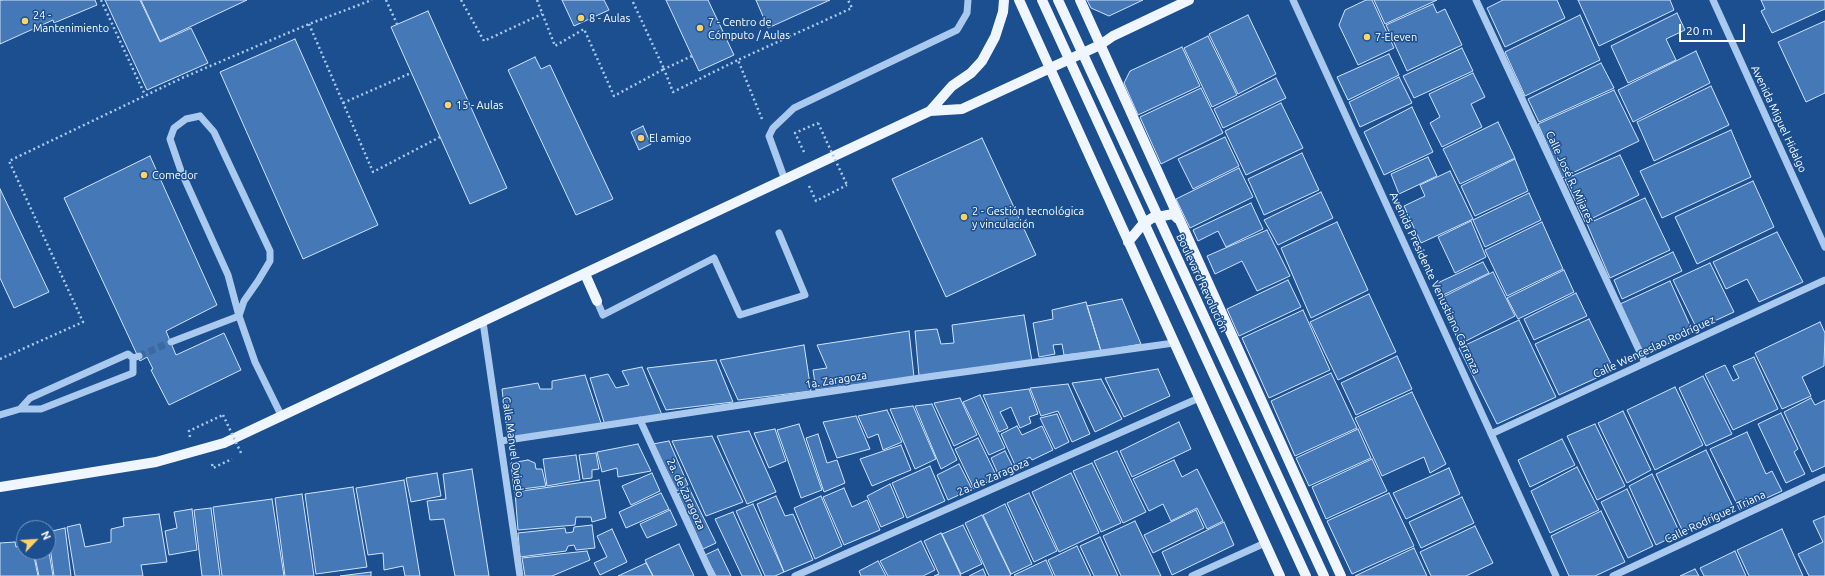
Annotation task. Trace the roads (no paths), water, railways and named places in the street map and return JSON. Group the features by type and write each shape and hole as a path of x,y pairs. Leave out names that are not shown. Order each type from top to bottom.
{"main road":[{"path":"930,111 952,86 971,73 982,61 995,37 1003,12 1004,0"},
{"path":"1019,0 1280,576"},
{"path":"1042,0 1306,576"},
{"name":"Boulevard Revolución","path":"1058,0 1324,576"},
{"path":"1080,0 1341,576"},
{"path":"0,487 156,462 186,455 224,443 930,111 962,109 1051,69 1100,45 1113,36 1189,0"},
{"path":"1128,242 1142,224 1152,218 1173,214 1178,218"},
{"path":"585,274 597,301"}],"street":[{"path":"785,180 769,136 773,128 794,108 957,30 967,13 968,0"},
{"name":"Avenida Presidente Venustiano Carranza","path":"1293,0 1556,576"},
{"name":"Calle José R. Mijares","path":"1476,0 1645,364"},
{"name":"Avenida Miguel Hidalgo","path":"1712,0 1825,247"},
{"path":"171,342 238,316 244,301 270,261 270,251 214,132 200,116 186,119 174,128 170,139 181,171 228,275 238,316 255,362 282,417"},
{"path":"597,301 603,315 714,258 740,315 805,295 779,233"},
{"name":"Calle Wenceslao Rodríguez","path":"1492,434 1825,280"},
{"name":"Calle Manuel Oviedo","path":"483,322 520,576"},
{"name":"1a. Zaragoza","path":"501,441 1174,343"},
{"path":"0,415 20,409 42,409 133,373 136,357 128,354 121,357 30,398 20,409"},
{"name":"2a. de Zaragoza","path":"795,576 1199,398"},
{"name":"2a. de Zaragoza","path":"640,420 712,576"},
{"name":"Calle Rodríguez Triana","path":"1613,576 1825,476"},
{"path":"1192,576 1265,543"}],"tunnel":[{"path":"139,356 171,342"}],"place":[{"name":"8 - Aulas","path":"581,18"},
{"name":"24 - Mantenimiento","path":"25,21"},
{"name":"7 - Centro de Cómputo / Aulas","path":"700,28"},
{"name":"7-Eleven","path":"1367,37"},
{"name":"15 - Aulas","path":"448,105"},
{"name":"El amigo","path":"641,138"},
{"name":"Comedor","path":"144,175"},
{"name":"2 - Gestión tecnológica y vinculación","path":"964,217"}]}
